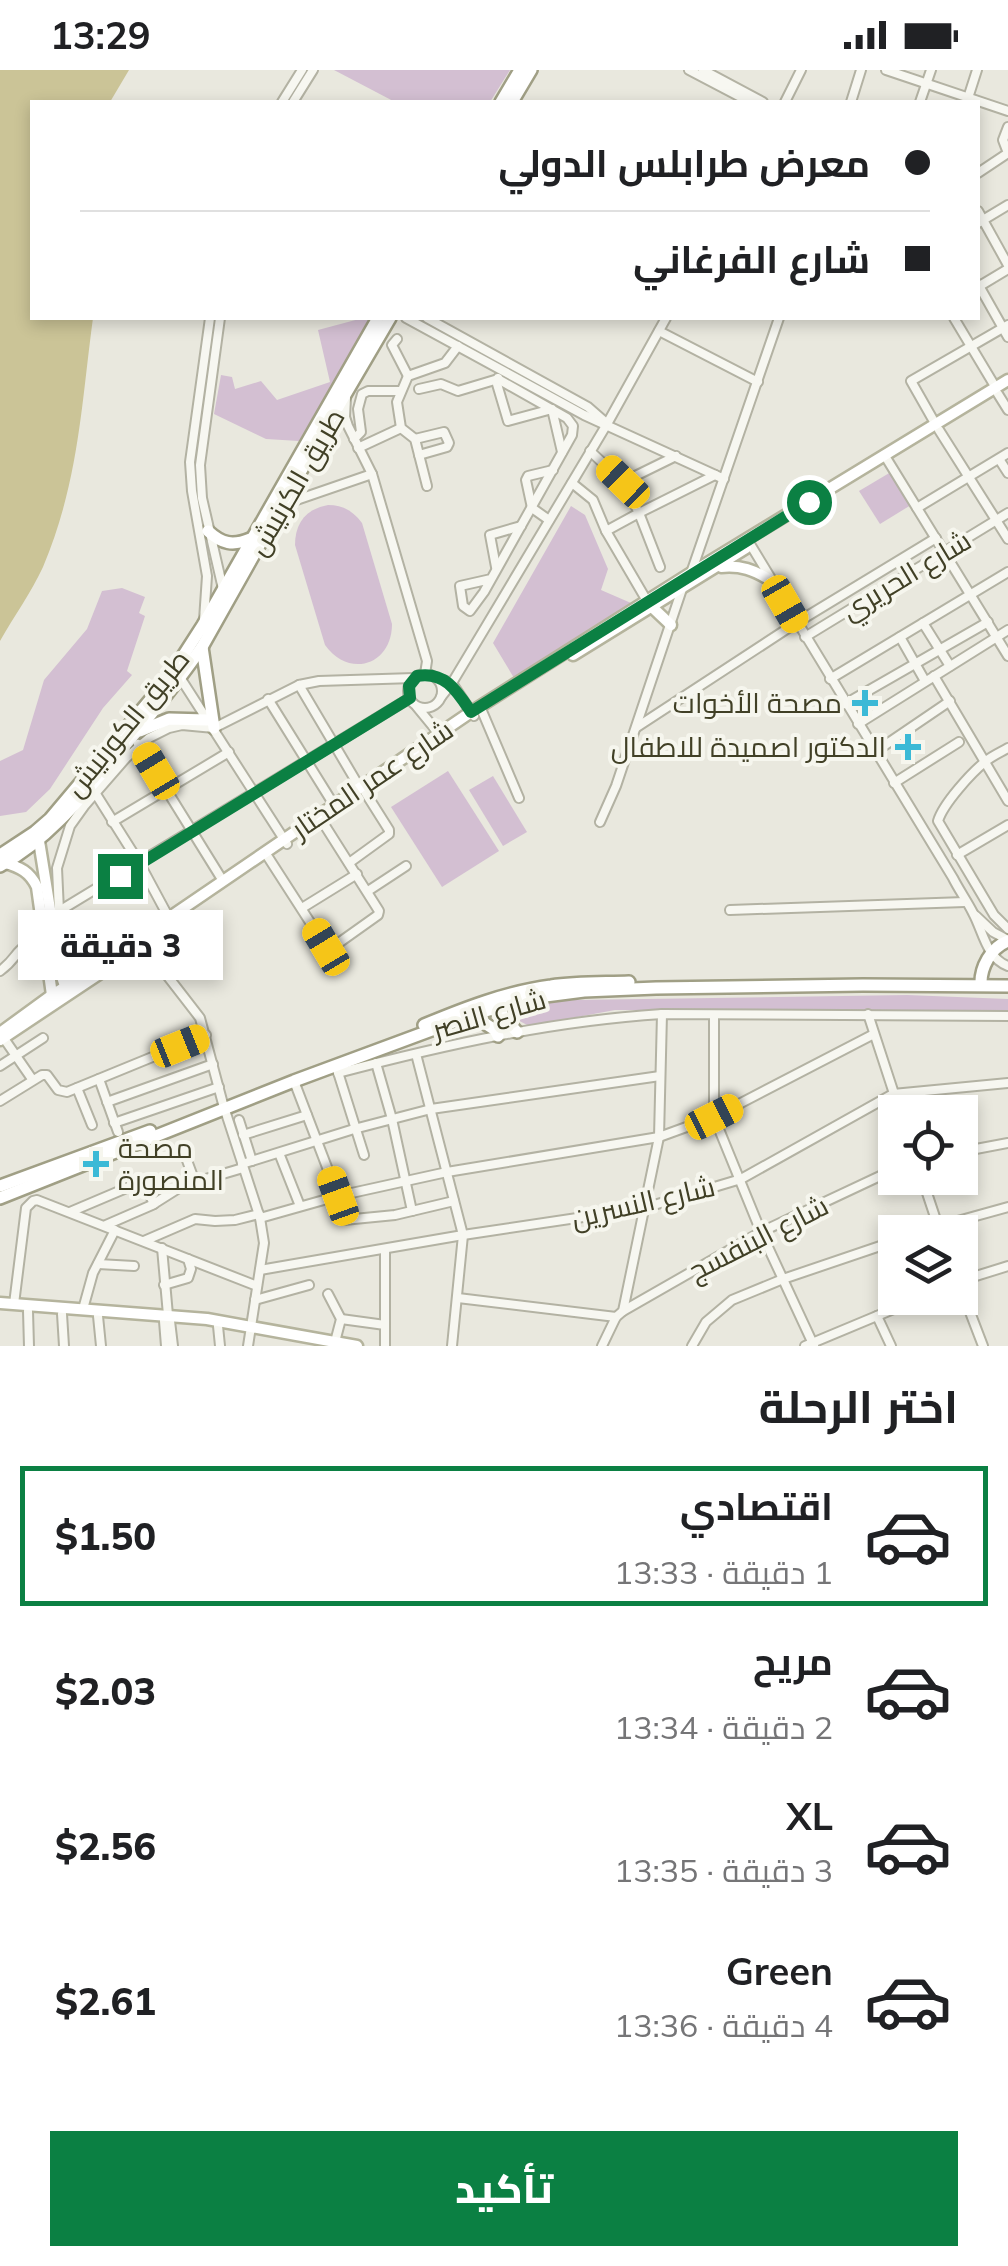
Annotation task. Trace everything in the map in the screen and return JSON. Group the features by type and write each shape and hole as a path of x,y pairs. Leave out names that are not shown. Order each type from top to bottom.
{"highway":[{"path":"503,100 520,70"},
{"path":"513,100 531,70"},
{"name":"طريق الكرنيش","path":"202,647 250,539 377,320"},
{"name":"طريق الكرنيش","path":"203,625 282,505 389,320"},
{"path":"208,531 228,544 250,539"},
{"name":"طريق الكورنيش","path":"2,861 50,819 102,758 167,680 203,625"},
{"path":"136,738 170,719 210,724 202,647"},
{"name":"طريق الكورنيش","path":"2,861 39,841 94,790 202,647"},
{"path":"88,748 102,758"},
{"path":"981,982 992,952 1008,940"},
{"name":"شارع النصر","path":"336,1066 472,1006 552,986 660,981 1008,983"},
{"name":"شارع النصر","path":"0,1198 294,1079 530,998 584,991 981,982"},
{"path":"500,1006 517,1032"},
{"path":"472,1015 498,1036"},
{"name":"شارع النصر","path":"0,1186 224,1107"}],"main road":[{"name":"شارع عمر المختار","path":"1,1037 223,881 322,821 440,735 649,604 691,573 1002,388"},
{"name":"شارع عمر المختار","path":"649,604 682,589 748,542"},
{"path":"716,567 740,566 770,580"},
{"path":"649,604 670,625"},
{"name":"شارع عمر المختار","path":"110,962 268,857 334,805 362,790"},
{"path":"39,841 67,991"},
{"path":"2,861 19,867 34,880 52,995"},
{"name":"شارع عمر المختار","path":"1,1037 52,995 67,991"},
{"path":"0,1306 84,1309 357,1346"},
{"path":"0,1306 250,1329 323,1346"}],"street":[{"path":"283,100 302,70"},
{"path":"295,100 313,70"},
{"path":"689,70 746,100"},
{"path":"703,70 759,100"},
{"path":"785,100 802,70"},
{"path":"851,100 862,70"},
{"path":"886,70 967,100 977,70"},
{"path":"921,100 932,70"},
{"path":"980,103 1008,111"},
{"path":"980,173 1008,153 1003,143 1008,127"},
{"path":"980,218 1008,205"},
{"path":"980,220 1008,267 980,285"},
{"path":"980,289 1006,326 1008,337"},
{"path":"203,625 207,576 201,515 201,418 210,320"},
{"path":"201,418 220,320"},
{"path":"410,320 499,368 588,407 607,424 720,477"},
{"path":"430,320 573,426 572,435 522,526 497,569 481,596 467,610 460,586 491,579"},
{"path":"55,913 332,744 412,701 429,707 441,697 607,424 665,320"},
{"path":"691,573 720,477 758,382 775,320"},
{"path":"955,320 1002,388 1008,410"},
{"path":"1006,326 911,381 1008,540"},
{"path":"658,331 758,382"},
{"path":"397,340 392,345 408,376"},
{"path":"427,486 415,440 402,428 396,402 408,376 445,363 458,346"},
{"path":"419,389 441,384 458,391 499,368"},
{"path":"499,368 497,384 508,421 552,409"},
{"path":"356,443 362,432 358,418 362,394 400,391"},
{"path":"347,392 345,417 372,474 426,661 425,674"},
{"path":"552,409 562,452"},
{"path":"356,443 402,428"},
{"path":"415,440 442,432 449,443 419,455"},
{"path":"590,451 623,482 660,567"},
{"path":"917,508 1008,453"},
{"path":"623,482 676,456"},
{"path":"887,458 1008,656"},
{"path":"999,458 1008,473"},
{"path":"549,520 532,508 526,478 553,470"},
{"path":"282,505 372,474"},
{"path":"606,531 720,477"},
{"path":"572,482 593,500 606,531 649,604"},
{"name":"شارع الحريري","path":"805,637 1008,513"},
{"path":"201,515 225,594"},
{"path":"497,569 490,535 522,526"},
{"path":"637,727 936,538"},
{"path":"748,542 966,902 993,932 1008,940"},
{"path":"830,679 1008,572"},
{"path":"600,822 637,727 682,589"},
{"path":"481,596 498,606"},
{"path":"845,704 988,622"},
{"path":"923,623 950,666"},
{"path":"858,724 1008,630"},
{"path":"900,637 950,701 1008,800"},
{"path":"210,724 298,685 414,678 425,674 452,684 475,713 519,798"},
{"path":"181,678 286,842"},
{"path":"414,678 408,690 412,701 440,735"},
{"path":"436,678 441,697"},
{"path":"887,681 899,698"},
{"path":"298,685 389,830 389,834 349,864"},
{"path":"268,699 334,805"},
{"path":"875,752 950,701"},
{"path":"136,738 223,881"},
{"path":"894,783 959,742"},
{"path":"1008,748 986,761 938,815 940,827 957,855 994,915 1008,929"},
{"path":"112,822 229,752"},
{"path":"55,913 60,856 70,826 94,790 169,918"},
{"path":"268,857 326,947 333,947 378,915 378,906 322,821"},
{"path":"957,855 1008,825"},
{"path":"368,891 406,866"},
{"path":"302,908 356,874"},
{"path":"730,910 966,902"},
{"path":"974,913 992,952 1008,966"},
{"path":"0,972 23,946 46,940"},
{"path":"142,943 200,1018 260,1216 264,1243 248,1346"},
{"path":"602,1346 619,1314 659,1137 662,1014"},
{"path":"364,1154 336,1066 376,1063 517,1032 608,1018 662,1014 1008,1016"},
{"path":"714,1014 714,1117 810,1345 877,1316 891,1346"},
{"path":"868,1014 894,1094"},
{"path":"144,1241 195,1219 260,1216 447,1172 659,1137 714,1117 874,1034"},
{"path":"0,1101 45,1074 58,1090 67,1092 206,1035"},
{"path":"1,1037 32,1079"},
{"path":"0,1066 43,1038"},
{"path":"416,1054 463,1235 452,1346"},
{"path":"376,1063 412,1210"},
{"path":"107,1102 213,1064"},
{"path":"106,1225 154,1204 182,1186 431,1108 660,1076"},
{"path":"99,1079 116,1128 219,1086"},
{"path":"294,1079 344,1220 388,1216 454,1201"},
{"name":"شارع النسرين","path":"260,1270 644,1208 741,1179 894,1094 1008,1083"},
{"path":"77,1088 92,1125"},
{"path":"243,1134 308,1115"},
{"path":"238,1120 246,1164"},
{"path":"978,1149 1008,1143"},
{"path":"182,1148 195,1182"},
{"path":"279,1153 300,1206"},
{"name":"شارع البنفسج","path":"619,1314 760,1232 878,1178"},
{"path":"70,1212 143,1181 154,1204"},
{"path":"14,1304 26,1208 36,1200 257,1286"},
{"path":"978,1217 1008,1207"},
{"path":"84,1309 90,1283 115,1230"},
{"path":"692,1346 706,1322 732,1300 878,1246"},
{"path":"162,1248 170,1346"},
{"path":"385,1249 385,1346"},
{"path":"164,1285 188,1278 188,1258"},
{"path":"98,1264 134,1266"},
{"path":"978,1277 1008,1266"},
{"path":"254,1300 309,1285"},
{"path":"328,1294 341,1319 335,1342"},
{"path":"458,1298 619,1314"},
{"path":"28,1311 29,1346"},
{"path":"62,1314 64,1346"},
{"path":"972,1315 983,1346"},
{"path":"98,1316 102,1346"},
{"path":"341,1319 386,1325"},
{"path":"218,1326 220,1346"}],"shaded area":[{"path":"0,70 129,70 111,100 30,100 30,320 93,320 77,444 64,504 43,567 0,641"},
{"path":"334,70 510,70 491,100 391,100"},
{"path":"370,320 299,441 266,439 214,414 221,375 232,377 235,389 261,381 277,400 330,382 318,330"},
{"path":"891,472 911,505 880,524 859,491"},
{"path":"328,505 347,510 362,523 392,624 385,649 368,663 346,662 325,645 295,545 303,518"},
{"path":"571,506 585,515 608,569 601,590 631,603 514,678 493,643"},
{"path":"122,588 145,597 139,613 145,616 127,671 132,675 103,708 50,789 26,812 0,816 0,761 23,750 44,680 87,629 102,591"},
{"path":"448,771 499,851 442,887 391,807"},
{"path":"493,776 527,832 503,846 469,790"},
{"path":"907,995 1008,999 1008,1011 615,1010 529,1026 512,1017 510,1011 575,1000"}],"place":[{"name":"مصحة الأخوات","path":"865,703"},
{"name":"الدكتور اصميدة للاطفال","path":"908,747"},
{"name":"مصحة المنصورة","path":"96,1164"}],"route":[{"path":"120,876 410,698 409,686 417,676 425,674 452,684 471,712 809,502"}]}
